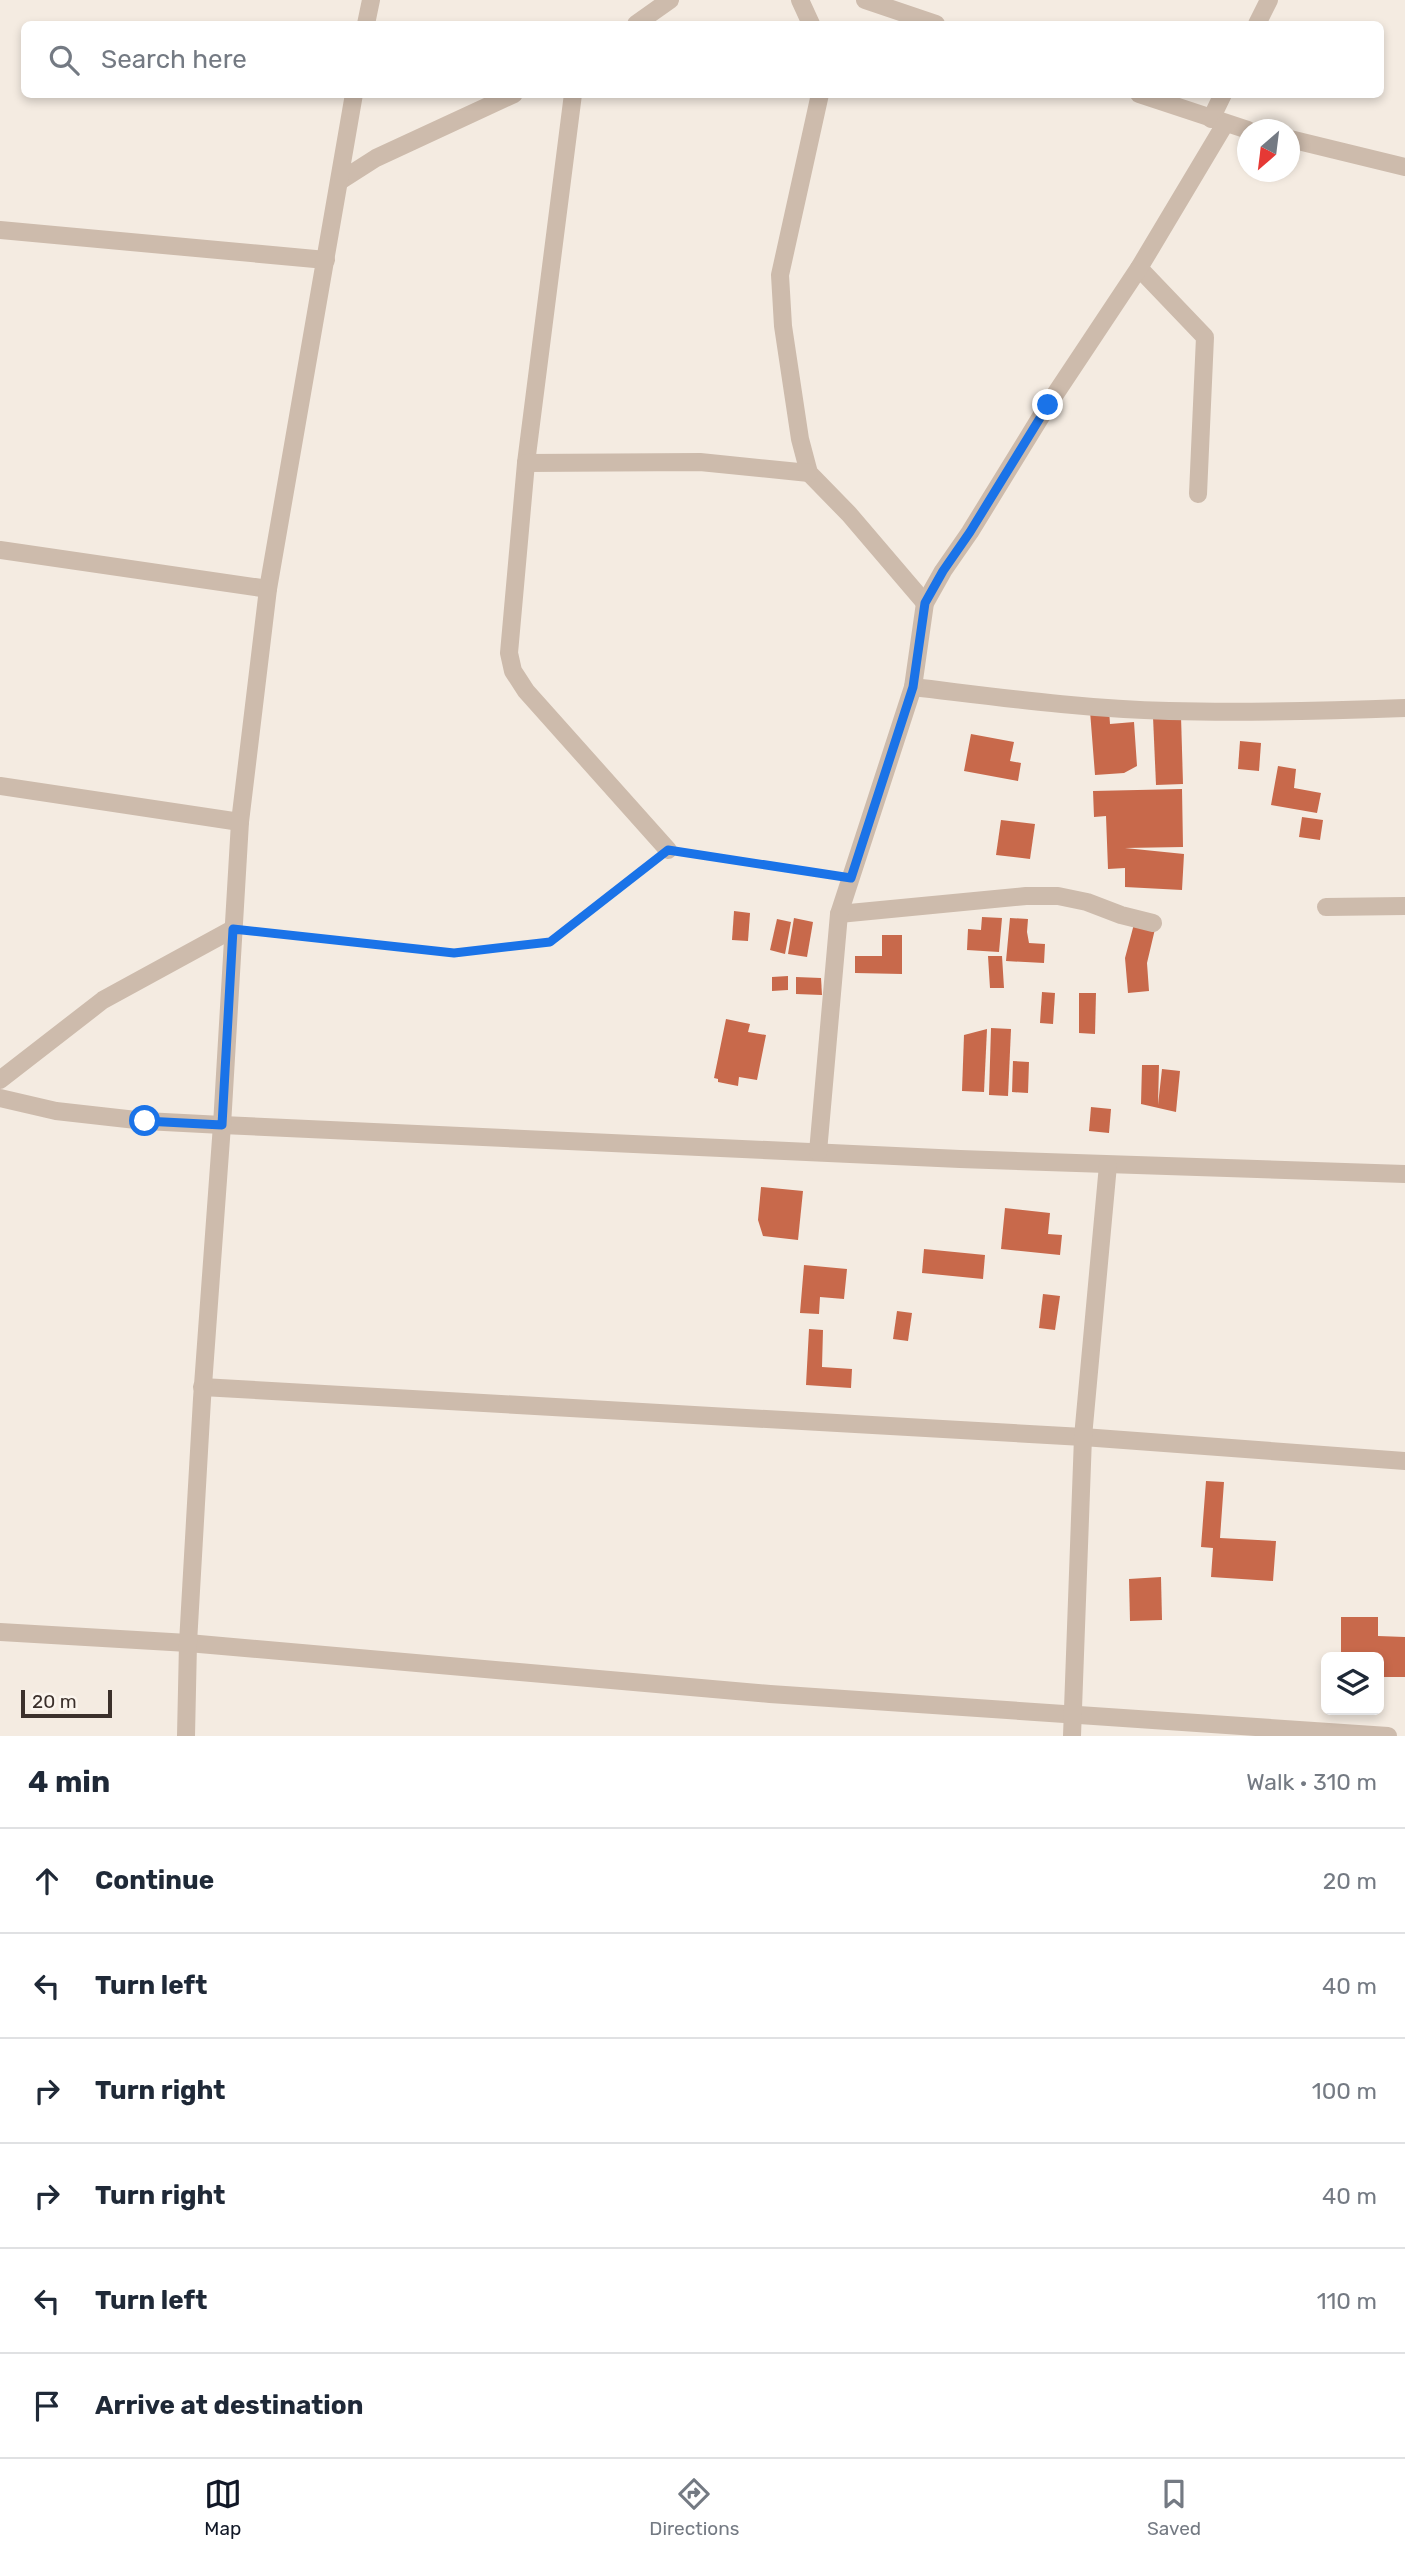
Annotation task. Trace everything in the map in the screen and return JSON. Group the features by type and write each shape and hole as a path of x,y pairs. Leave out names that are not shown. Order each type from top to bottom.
{"street":[{"path":"367,21 371,0"},
{"path":"640,21 670,0"},
{"path":"800,0 810,21"},
{"path":"865,0 927,21"},
{"path":"1258,21 1269,0"},
{"path":"186,1736 188,1643 202,1387 222,1125 240,822 268,589 354,98"},
{"path":"340,181 376,158 505,98"},
{"path":"572,98 526,463 509,653 513,671 526,691 668,850"},
{"path":"819,98 780,275 783,326 800,439 809,473 849,514 925,603"},
{"path":"1150,98 1237,127"},
{"path":"818,1152 839,914 913,687 925,603 1048,405 1139,268 1218,122 1222,98"},
{"path":"1300,141 1405,167"},
{"path":"0,230 326,260"},
{"path":"1139,268 1205,337 1198,494"},
{"path":"526,463 699,462 809,473"},
{"path":"0,550 268,589"},
{"path":"913,687 1037,702 1167,711 1306,712 1405,708"},
{"path":"0,786 240,822"},
{"path":"839,914 1026,896 1058,896 1087,902 1153,923"},
{"path":"1326,906 1405,906"},
{"path":"0,1080 103,1000 233,929"},
{"path":"0,1098 56,1111 145,1121 1108,1165 1405,1174"},
{"path":"1072,1736 1083,1437 1108,1165"},
{"path":"202,1387 1083,1437 1405,1461"},
{"path":"0,1632 188,1643 742,1692 1388,1736"}],"path":[{"path":"233,929 454,953 550,942 668,850 851,878"}],"building":[{"path":"1109,710 1110,724 1134,722 1137,766 1124,773 1095,775 1090,711"},
{"path":"1181,716 1183,784 1156,785 1153,717"},
{"path":"971,734 1014,742 1010,761 1021,763 1018,781 964,771"},
{"path":"1240,741 1261,743 1259,771 1238,769"},
{"path":"1278,766 1296,769 1294,788 1321,793 1317,813 1271,805"},
{"path":"1182,789 1183,847 1125,848 1184,854 1182,890 1125,887 1125,868 1108,869 1106,816 1094,817 1093,791"},
{"path":"1302,817 1323,820 1320,840 1299,837"},
{"path":"1001,820 1035,824 1030,859 996,855"},
{"path":"734,911 750,913 748,941 732,940"},
{"path":"982,917 1002,918 999,952 967,950 968,929 981,930"},
{"path":"794,918 813,922 807,957 788,954"},
{"path":"1010,918 1028,919 1029,943 1045,944 1044,963 1006,961"},
{"path":"777,919 791,922 785,954 770,950"},
{"path":"1134,924 1155,929 1147,963 1149,991 1128,993 1125,958"},
{"path":"882,935 902,935 902,974 855,973 855,956 882,956"},
{"path":"988,956 1002,956 1004,988 990,988"},
{"path":"788,976 788,990 772,991 772,977"},
{"path":"796,977 821,978 822,995 796,994"},
{"path":"1042,992 1055,993 1053,1024 1040,1023"},
{"path":"1079,993 1096,993 1095,1034 1079,1033"},
{"path":"726,1019 750,1024 748,1032 766,1035 757,1080 739,1077 738,1086 718,1082 718,1079 714,1078"},
{"path":"991,1028 1011,1029 1008,1096 989,1095"},
{"path":"987,1029 984,1092 962,1091 964,1035"},
{"path":"1013,1061 1029,1062 1028,1093 1012,1092"},
{"path":"1142,1065 1159,1065 1158,1105 1162,1069 1180,1071 1176,1112 1141,1104"},
{"path":"1091,1107 1111,1109 1109,1133 1089,1131"},
{"path":"761,1187 803,1191 798,1240 763,1236 758,1220"},
{"path":"1005,1208 1050,1213 1048,1234 1062,1235 1060,1255 1001,1249"},
{"path":"924,1249 985,1255 983,1279 922,1273"},
{"path":"804,1265 847,1269 844,1299 820,1297 819,1314 800,1313"},
{"path":"1043,1294 1060,1296 1055,1330 1039,1328"},
{"path":"897,1311 912,1313 908,1341 893,1339"},
{"path":"809,1329 823,1330 822,1367 852,1369 851,1388 806,1385"},
{"path":"1206,1481 1224,1482 1220,1538 1276,1541 1273,1581 1211,1577 1213,1548 1201,1547"},
{"path":"1161,1577 1162,1620 1130,1621 1129,1579"},
{"path":"1341,1617 1378,1617 1378,1636 1405,1637 1405,1677 1384,1677 1384,1652 1341,1652"}],"route":[{"path":"145,1121 222,1125 233,929 454,953 550,942 668,850 851,878 913,687 925,603 1048,405"}]}
